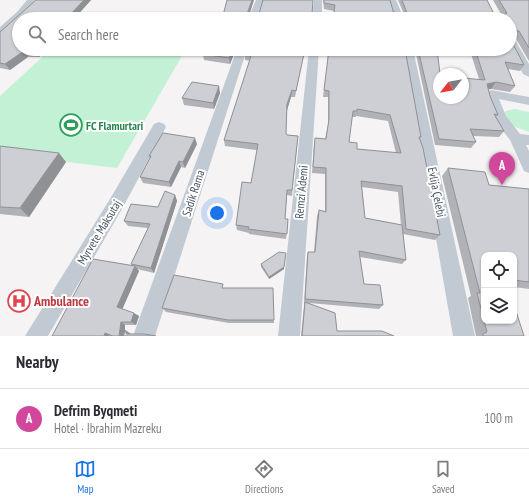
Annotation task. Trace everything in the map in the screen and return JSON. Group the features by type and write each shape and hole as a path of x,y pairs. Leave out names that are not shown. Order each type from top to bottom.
{"street":[{"path":"22,12 31,0"},
{"path":"256,12 260,0"},
{"path":"317,12 318,0"},
{"path":"392,0 396,12"},
{"path":"0,32 12,21"},
{"path":"517,53 529,74"},
{"name":"Sadik Rama","path":"144,336 240,56"},
{"name":"Remzi Ademi","path":"289,336 313,56"},
{"name":"Evlija Çelebi","path":"409,56 464,336"},
{"path":"529,100 492,94 500,118 523,139 529,167"},
{"name":"Myrvete Maksutaj","path":"36,336 116,204 159,127"}],"green space":[{"name":"FC Flamurtari","path":"43,56 182,56 117,168 0,154 0,96"},
{"path":"515,109 529,112 529,132 510,125 504,114 506,111"}],"building":[{"path":"36,0 84,0 73,12 22,12"},
{"path":"227,0 252,0 248,12 224,12"},
{"path":"263,0 313,0 312,12 260,12"},
{"path":"324,0 390,0 393,12 334,12 335,5 324,3"},
{"path":"402,0 487,0 493,12 407,12"},
{"path":"499,0 529,0 529,48 519,31 517,31 517,12 506,12"},
{"path":"12,21 12,56 17,56 5,64 0,63 0,32"},
{"path":"517,52 524,65 505,62 515,86 496,82 487,84 498,115 494,114 504,131 470,129 476,142 439,139 420,56 438,56 439,68 433,68 433,104 469,104 469,79 485,80 477,56 517,56"},
{"path":"216,56 230,56 229,58"},
{"path":"251,56 304,56 296,91 292,90 287,104 286,133 287,135 298,136 292,190 287,190 285,219 288,219 287,234 248,229 249,227 236,225 242,182 251,183 258,144 224,140"},
{"path":"328,56 406,56 421,137 419,137 423,148 440,235 406,229 402,186 361,181 365,218 402,225 406,260 359,251 364,284 380,285 383,305 305,299 308,252 315,252 319,210 326,212 326,168 313,167 315,138 326,139 329,119 329,91 324,90","holes":["357,109 390,115 401,153 357,149 357,143 349,142 353,111 357,111"]},
{"path":"192,82 219,86 213,103 182,98"},
{"path":"163,133 195,138 183,162 179,161 169,182 140,177 151,156 149,156"},
{"path":"0,146 59,153 20,208 0,207"},
{"path":"448,168 485,172 489,185 529,189 529,282 517,280 517,252 481,252 481,308 477,293 480,293"},
{"path":"165,191 175,195 151,268 131,264 150,224 124,221 131,204 158,207"},
{"path":"279,252 286,253 284,267 269,277 261,264"},
{"path":"93,259 135,266 117,307 134,313 131,322 121,322 119,336 113,336 105,333 104,336 52,336"},
{"path":"174,275 223,284 222,288 273,288 274,320 228,320 162,308"},
{"path":"305,302 335,313 337,331 382,331 394,336 302,336"},
{"path":"517,314 524,336 483,336 483,334 487,332 485,324 517,324"},
{"path":"125,330 127,334 156,336 123,336"}],"place":[{"name":"FC Flamurtari","path":"71,125"},
{"name":"Defrim Byqmeti","path":"502,185"},
{"name":"Ambulance","path":"19,301"}]}
